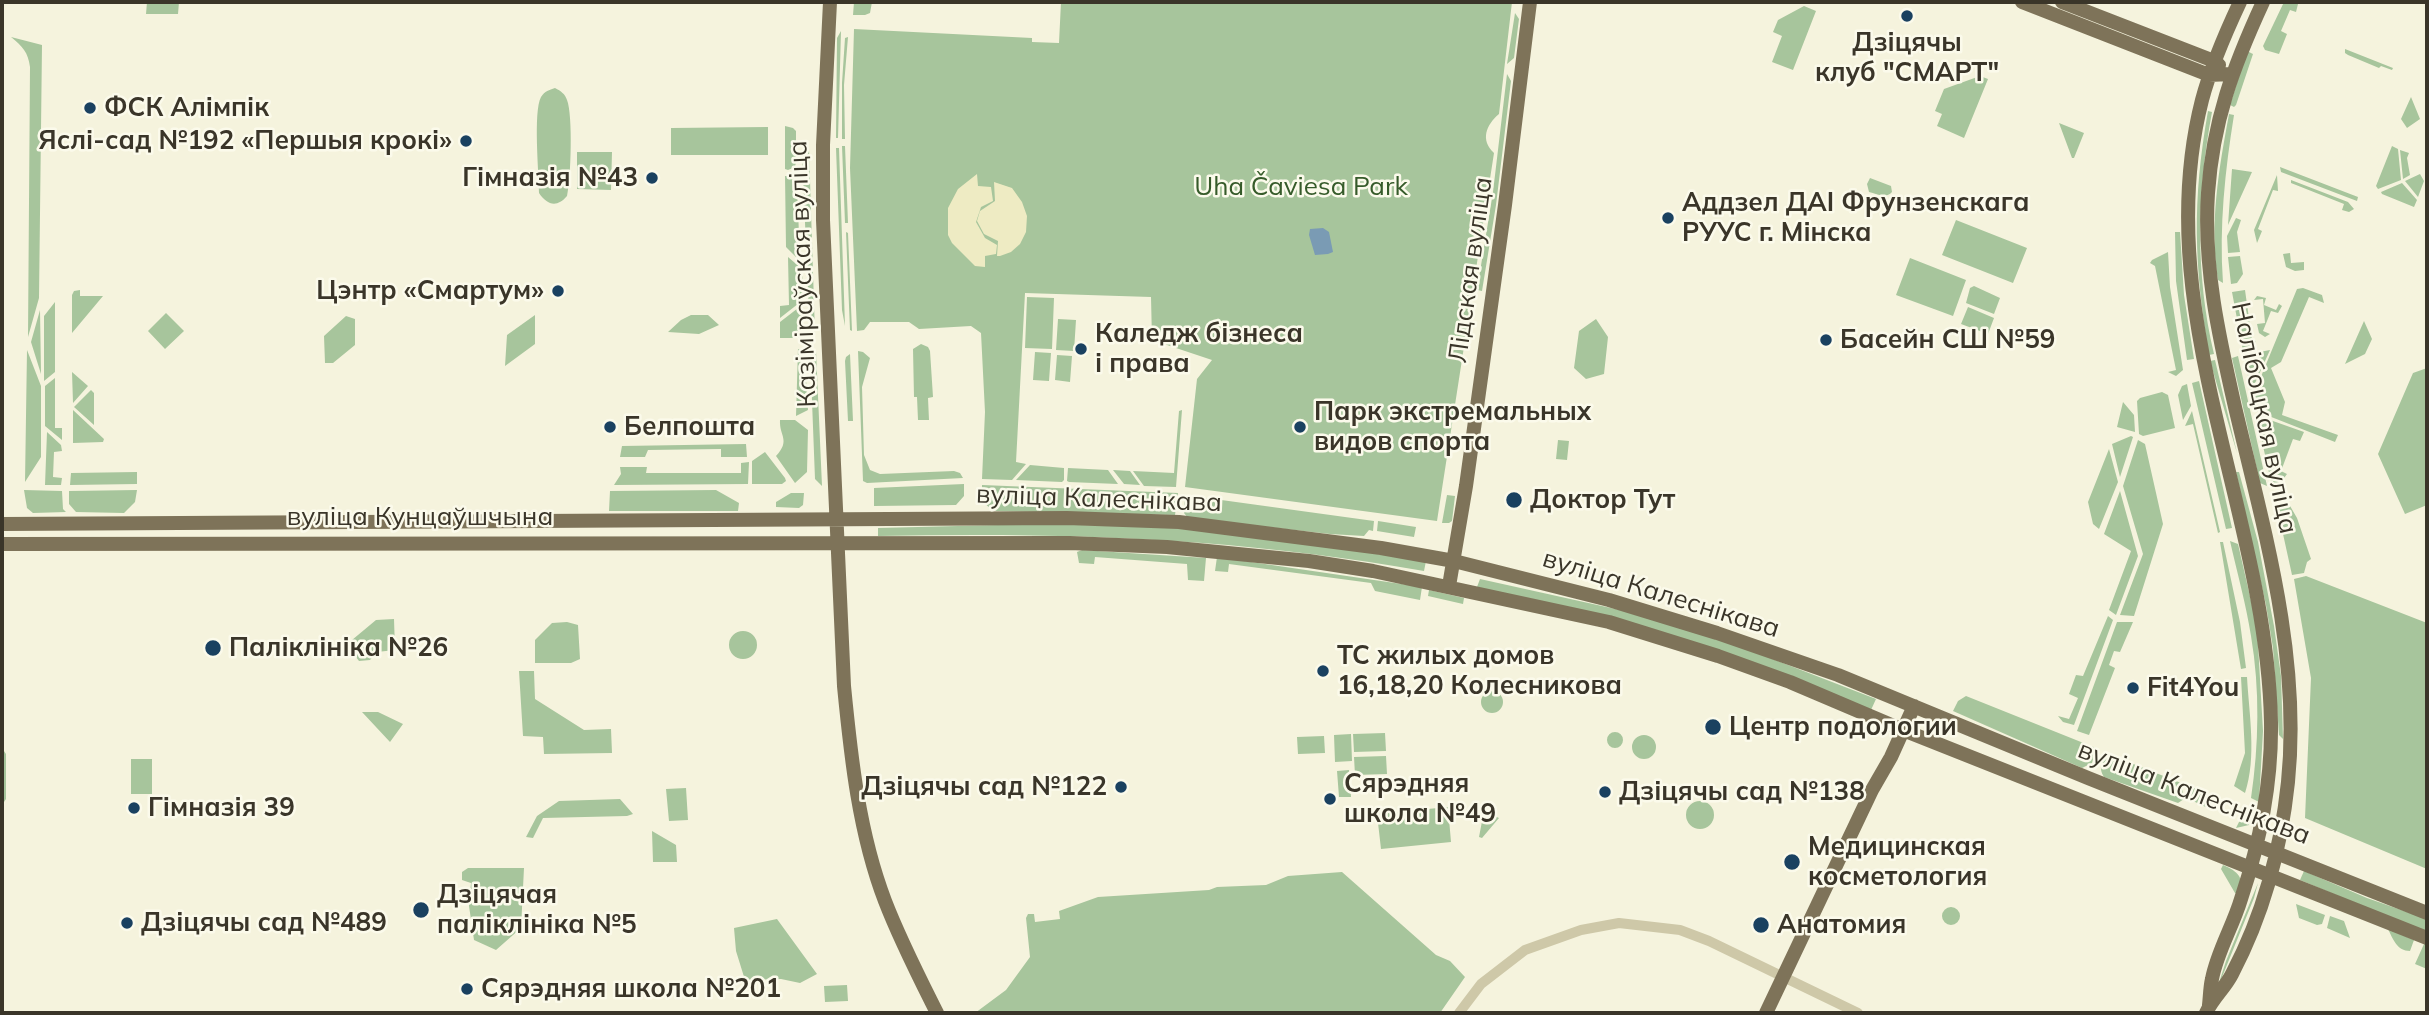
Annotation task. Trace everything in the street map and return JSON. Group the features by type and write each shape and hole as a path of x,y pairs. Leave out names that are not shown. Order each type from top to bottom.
{"main road":[{"name":"Казіміраўская вуліца","path":"830,2 822,145 823,220 844,686 849,743 859,803 885,901 937,1013"},
{"name":"Лідская вуліца","path":"1449,586 1505,205 1530,2"},
{"path":"2022,2 2209,75 2231,74"},
{"path":"2062,2 2214,61 2231,74"},
{"name":"Налібоцкая вуліца","path":"2208,1009 2212,978 2234,922 2257,843 2269,775 2270,702 2260,612 2203,360 2188,251 2189,181 2202,102 2214,61 2240,2"},
{"name":"Налібоцкая вуліца","path":"2208,1009 2224,989 2239,960 2271,876 2284,815 2290,759 2289,679 2278,601 2217,322 2208,248 2211,162 2221,107 2231,74 2263,2"},
{"path":"2228,467 2248,462"},
{"name":"вуліца Кунцаўшчына","path":"2,524 837,519"},
{"name":"вуліца Калеснікава","path":"837,519 1179,522 1286,534 1454,561 1609,600 1705,629 1838,675 2427,913"},
{"name":"вуліца Кунцаўшчына","path":"2,544 604,541 838,544"},
{"name":"вуліца Калеснікава","path":"838,544 1058,542 1167,547 1373,570 1609,622 1790,681 1903,730 2427,938"},
{"path":"1766,1013 1914,706"}],"street":[{"path":"1458,1013 1481,984 1525,950 1581,930 1619,923 1680,930 1709,941 1857,1013"}],"green space":[{"path":"147,2 179,2 178,14 146,14"},
{"path":"854,2 872,2 870,13 853,15"},
{"name":"Uha Čaviesa Park","path":"1061,2 1512,2 1499,114 1486,133 1487,143 1494,153 1437,521 1185,487 1197,379 1212,360 1152,340 1151,297 1025,293 1016,462 1026,464 1012,480 982,479 985,412 981,333 971,326 919,329 909,322 870,322 864,330 857,331 850,168 854,29 1032,38 1032,42 1059,43"},
{"path":"2284,2 2298,4 2296,12 2290,10 2281,31 2287,34 2279,54 2265,50 2263,46"},
{"path":"1804,6 1816,11 1793,70 1772,62 1782,36 1773,32 1778,20"},
{"path":"1515,13 1519,19 1514,58 1507,64"},
{"path":"841,31 838,138 836,138 837,38"},
{"path":"11,37 42,45 39,298 28,337 30,67 24,50"},
{"path":"848,37 844,85 845,139 842,139 842,83 845,38"},
{"path":"2345,49 2393,68 2379,68 2348,55"},
{"path":"2247,51 2253,54 2234,107 2230,105"},
{"path":"1507,74 1511,81 1496,205 1482,291 1477,290 1493,192"},
{"path":"1980,76 1988,79 1964,138 1937,126 1942,114 1935,111 1944,89"},
{"path":"555,88 567,100 571,147 567,196 552,204 539,193 537,129 541,97"},
{"path":"2411,97 2420,119 2407,128 2401,119"},
{"path":"2208,111 2212,112 2203,173 2200,233 2204,293 2214,354 2209,355 2200,292 2197,233 2199,174"},
{"path":"2229,114 2234,115 2224,199 2223,283 2218,280 2215,259 2215,218"},
{"path":"2059,123 2084,133 2074,158 2072,158"},
{"path":"785,126 796,131 795,167 788,170 785,169"},
{"path":"768,127 768,155 671,155 671,128"},
{"path":"842,146 845,146 848,223 845,223"},
{"path":"2392,146 2398,149 2401,180 2378,189 2376,186"},
{"path":"836,148 839,148 845,326 842,310"},
{"path":"809,149 815,334 810,338 802,153"},
{"path":"2400,150 2409,153 2407,158 2410,175 2403,179"},
{"path":"577,152 612,152 611,190 577,189"},
{"path":"2280,167 2358,197 2357,201 2281,172"},
{"path":"2232,169 2252,172 2228,225"},
{"path":"2420,174 2424,181 2418,197 2405,181"},
{"path":"2277,175 2278,191 2273,190 2258,229 2262,231 2257,243 2254,230"},
{"path":"785,176 792,176 797,183 800,261 786,247"},
{"path":"1870,178 1891,186 1892,192 1884,196 1869,192 1867,184"},
{"path":"2291,180 2348,202 2354,209 2349,212 2342,210 2344,204 2291,183"},
{"path":"2402,183 2417,200 2414,207 2381,192"},
{"path":"2236,218 2241,220 2237,232 2240,252 2228,253 2227,236"},
{"path":"1956,220 2027,248 2013,283 1942,255"},
{"path":"846,232 848,233 852,331 850,330"},
{"path":"2175,232 2180,232 2184,295 2194,359 2187,360 2176,281"},
{"path":"2168,252 2170,287 2183,370 2176,376 2168,372 2176,370 2155,266 2150,263"},
{"path":"2290,253 2291,263 2304,262 2304,270 2295,271 2286,267 2283,254"},
{"path":"2240,256 2243,274 2237,283 2231,284 2228,257"},
{"path":"788,257 802,269 803,300 780,318 780,306 789,305"},
{"path":"1910,258 1966,280 1953,316 1896,295"},
{"path":"1974,286 2000,298 1994,314 1966,303 1970,288"},
{"path":"2303,288 2322,295 2324,303 2309,297 2281,362 2271,368 2285,402 2282,415 2338,435 2335,442 2256,411 2253,396 2297,289"},
{"path":"80,290 80,296 103,296 72,333 72,295 74,291"},
{"path":"2245,290 2252,340 2256,341 2253,350 2243,351 2232,292"},
{"path":"2257,296 2266,298 2264,305 2276,310 2279,304 2282,306 2278,313 2271,311 2263,331 2270,334 2265,337 2259,333 2257,324 2265,323 2263,299 2254,300"},
{"path":"1027,297 1054,298 1052,349 1025,348"},
{"path":"55,302 55,372 44,381 44,316"},
{"path":"802,305 802,338 780,338 780,322"},
{"path":"1968,307 1994,318 1988,334 1961,324"},
{"path":"40,310 41,374 31,342"},
{"path":"166,313 184,331 165,349 148,331"},
{"path":"535,315 535,344 505,366 507,335"},
{"path":"691,315 708,315 719,325 699,334 668,332"},
{"path":"346,316 355,319 355,345 333,363 325,363 324,336"},
{"path":"1058,319 1076,320 1074,351 1056,350"},
{"path":"1596,319 1608,337 1604,374 1586,379 1574,368 1579,331"},
{"path":"2364,321 2372,339 2365,354 2345,364"},
{"path":"921,344 930,351 933,397 928,398 929,420 918,420 917,397 914,397 913,349"},
{"path":"798,349 804,350 808,410 796,416"},
{"path":"810,349 816,351 822,486 815,479"},
{"path":"27,350 41,386 41,457 25,482"},
{"path":"2270,350 2251,392 2244,355"},
{"path":"858,351 870,358 862,387 864,455 870,470 880,474 954,471 960,473 963,478 867,483 863,481"},
{"path":"1035,352 1051,353 1049,381 1033,380"},
{"path":"850,354 853,421 848,421 845,361"},
{"path":"1057,355 1072,356 1070,382 1055,380"},
{"path":"2238,356 2267,486 2260,483 2232,358"},
{"path":"2215,360 2237,453 2210,361"},
{"path":"2427,368 2427,505 2405,514 2378,454 2413,373"},
{"path":"72,372 88,386 73,403"},
{"path":"55,378 55,428 62,428 62,440 45,426 45,386"},
{"path":"2199,381 2232,528 2226,529 2192,383"},
{"path":"2187,384 2191,406 2183,420 2178,395 2182,386"},
{"path":"91,390 94,393 94,425 74,407"},
{"path":"2162,392 2168,395 2175,428 2143,436 2139,434 2137,401"},
{"path":"2123,402 2134,415 2135,432 2117,427"},
{"path":"73,410 104,439 103,442 73,443"},
{"path":"1182,410 1176,487 1144,486 1133,471 1174,473 1179,411"},
{"path":"2192,411 2220,532 2218,533 2193,424 2185,426"},
{"path":"2256,415 2304,432 2300,441 2293,439 2281,471 2287,474 2279,485 2272,486"},
{"path":"780,420 795,420 808,430 807,472 795,483 776,456 784,442"},
{"path":"47,432 61,445 62,451 54,452 53,477 62,478 61,485 45,485"},
{"path":"2133,437 2120,477 2112,444"},
{"path":"1558,440 1569,441 1567,460 1556,459"},
{"path":"2138,440 2145,444 2163,524 2134,616 2120,615 2143,554 2123,486"},
{"path":"746,444 747,457 721,457 721,449 648,450 645,457 620,457 622,446"},
{"path":"2109,449 2118,482 2099,529 2093,524 2088,502"},
{"path":"765,452 785,478 786,481 782,484 752,484 752,461"},
{"path":"749,462 748,484 614,485 621,474 620,467 647,467 646,473 741,473 741,463"},
{"path":"1030,465 1064,468 1064,480 1016,480"},
{"path":"1068,468 1108,470 1118,484 1069,482"},
{"path":"1113,470 1130,471 1140,485 1124,484"},
{"path":"137,472 137,484 70,485 71,473"},
{"path":"2236,472 2239,472 2258,542 2274,626 2281,676 2283,739 2279,735 2273,648 2266,605"},
{"path":"964,484 964,496 956,505 874,506 874,488"},
{"path":"982,485 1178,493 1175,515 997,511 984,501"},
{"path":"24,490 62,491 63,509 66,512 33,513 27,508"},
{"path":"137,490 135,502 124,513 76,512 69,504 69,491"},
{"path":"716,490 739,503 738,511 609,511 610,491"},
{"path":"2120,491 2138,556 2116,615 2109,610 2131,551 2104,534"},
{"path":"2282,492 2297,518 2311,559 2307,562 2304,573 2292,575 2274,493"},
{"path":"791,493 804,493 803,505 799,508 776,507 776,502"},
{"path":"1185,495 1374,521 1373,531 1369,530 1364,536 1330,534 1188,518 1184,513"},
{"path":"1447,495 1455,496 1452,521 1442,523"},
{"path":"1378,521 1416,527 1414,537 1377,531"},
{"path":"1037,524 1170,527 1426,561 1424,571 1220,544 1016,535 878,536 878,528"},
{"path":"2230,541 2238,544 2257,627 2263,731 2259,802 2251,798 2257,717 2254,656 2247,612"},
{"path":"2220,542 2223,542 2240,622 2246,668 2241,669"},
{"path":"1082,550 1206,558 1204,581 1188,580 1187,564 1095,557 1094,564 1079,563 1077,552"},
{"path":"1217,557 1422,587 1420,600 1375,591 1371,583 1229,564 1228,572 1215,571"},
{"path":"2306,576 2427,623 2427,869 2305,818 2311,678 2294,579"},
{"path":"1480,579 1620,610 1739,646 1876,699 1871,710 1477,587"},
{"path":"1429,590 1464,598 1463,604 1428,596"},
{"path":"2108,616 2113,620 2074,725 2063,722 2058,716 2069,719 2078,698 2069,694 2076,675 2083,676"},
{"path":"394,619 395,650 377,652 370,660 359,661 353,653 352,640 376,620"},
{"path":"567,622 578,625 580,659 571,663 535,663 535,640 552,623"},
{"path":"2117,622 2133,622 2120,652 2114,651 2109,665 2115,668 2089,735 2077,731"},
{"path":"743,631 753,635 757,645 753,655 743,659 733,655 729,645 733,635"},
{"path":"519,671 534,671 535,699 584,730 611,729 612,753 544,754 543,737 523,736"},
{"path":"2241,677 2247,677 2251,735 2251,765 2245,793 2234,786 2245,753"},
{"path":"1488,691 1496,691 1503,698 1503,706 1496,713 1488,713 1481,706 1481,698"},
{"path":"1966,696 2096,748 2092,763 2082,768 1953,711 1958,701"},
{"path":"362,712 378,712 403,724 390,742"},
{"path":"1615,732 1621,734 1621,746 1615,748 1609,746 1607,740 1609,734"},
{"path":"1385,733 1386,751 1354,752 1353,734"},
{"path":"1351,734 1352,761 1335,762 1334,735"},
{"path":"1644,735 1652,739 1656,747 1652,755 1644,759 1636,755 1632,747 1636,739"},
{"path":"1324,736 1325,753 1298,754 1297,737"},
{"path":"2,748 6,754 6,799 2,805"},
{"path":"2106,753 2181,783 2184,799 2178,803 2104,777 2101,768"},
{"path":"1386,756 1387,774 1355,775 1354,757"},
{"path":"131,759 152,759 152,794 131,794"},
{"path":"1349,770 1351,797 1339,797 1337,771"},
{"path":"2187,785 2215,797 2210,809 2193,801"},
{"path":"686,788 688,820 669,821 666,789"},
{"path":"620,799 633,814 543,818 533,838 526,837 537,816 559,801"},
{"path":"1700,801 1710,805 1714,815 1710,825 1700,829 1690,825 1686,815 1690,805"},
{"path":"1448,807 1451,842 1381,849 1377,814"},
{"path":"2245,810 2256,813 2249,825 2236,828"},
{"path":"1484,811 1499,818 1482,838 1479,837"},
{"path":"652,831 676,845 677,862 653,862"},
{"path":"2223,865 2239,876 2242,894 2235,893 2221,869"},
{"path":"468,868 524,868 521,928 496,950 474,940 469,906 471,883 462,880 462,872"},
{"path":"2304,871 2367,898 2427,919 2427,933 2300,880"},
{"path":"1342,872 1436,955 1450,961 1465,977 1440,1013 975,1013 1006,990 1030,957 1026,918 1028,914 1034,914 1035,922 1060,919 1059,911 1098,897 1266,885 1288,876"},
{"path":"2258,883 2254,898 2216,992 2226,961"},
{"path":"2296,904 2325,915 2322,924 2317,925 2299,918"},
{"path":"1951,907 1957,910 1960,916 1957,922 1951,925 1945,922 1942,916 1945,910"},
{"path":"2330,916 2344,921 2350,938 2327,928"},
{"path":"777,919 817,974 800,983 781,979 745,980 736,951 734,928"},
{"path":"2388,929 2414,940 2410,951 2399,947"},
{"path":"2424,944 2427,944 2427,969 2415,964"},
{"path":"847,985 848,1001 825,1002 824,986"}],"shaded area":[{"path":"977,174 978,186 991,187 993,201 981,207 976,222 985,238 997,245 996,254 985,256 985,267 975,266 952,243 948,235 948,208 958,189"},
{"path":"994,182 1012,188 1022,202 1027,216 1026,232 1020,244 1011,252 1000,256 997,256 998,241 984,234 977,221 980,211 995,201"}],"water":[{"path":"1323,228 1329,232 1333,252 1315,255 1309,235 1310,229"}],"place":[{"name":"Дзіцячы клуб \"СМАРТ\"","path":"1907,16"},
{"name":"ФСК Алімпік","path":"90,108"},
{"name":"Яслі-сад №192 «Першыя крокі»","path":"466,141"},
{"name":"Гімназія №43","path":"652,178"},
{"name":"Аддзел ДАІ Фрунзенскага РУУС г. Мінска","path":"1668,218"},
{"name":"Цэнтр «Смартум»","path":"558,291"},
{"name":"Басейн СШ №59","path":"1826,340"},
{"name":"Каледж бізнеса і права","path":"1081,349"},
{"name":"Белпошта","path":"610,427"},
{"name":"Парк экстремальных видов спорта","path":"1300,427"},
{"name":"Доктор Тут","path":"1514,500"},
{"name":"Паліклініка №26","path":"213,648"},
{"name":"ТС жилых домов 16,18,20 Колесникова","path":"1323,671"},
{"name":"Fit4You","path":"2133,688"},
{"name":"Центр подологии","path":"1713,727"},
{"name":"Дзіцячы сад №122","path":"1121,787"},
{"name":"Дзіцячы сад №138","path":"1605,792"},
{"name":"Сярэдняя школа №49","path":"1330,799"},
{"name":"Гімназія 39","path":"134,808"},
{"name":"Медицинская косметология","path":"1792,862"},
{"name":"Дзіцячая паліклініка №5","path":"421,910"},
{"name":"Дзіцячы сад №489","path":"127,923"},
{"name":"Анатомия","path":"1761,925"},
{"name":"Сярэдняя школа №201","path":"467,989"}]}
